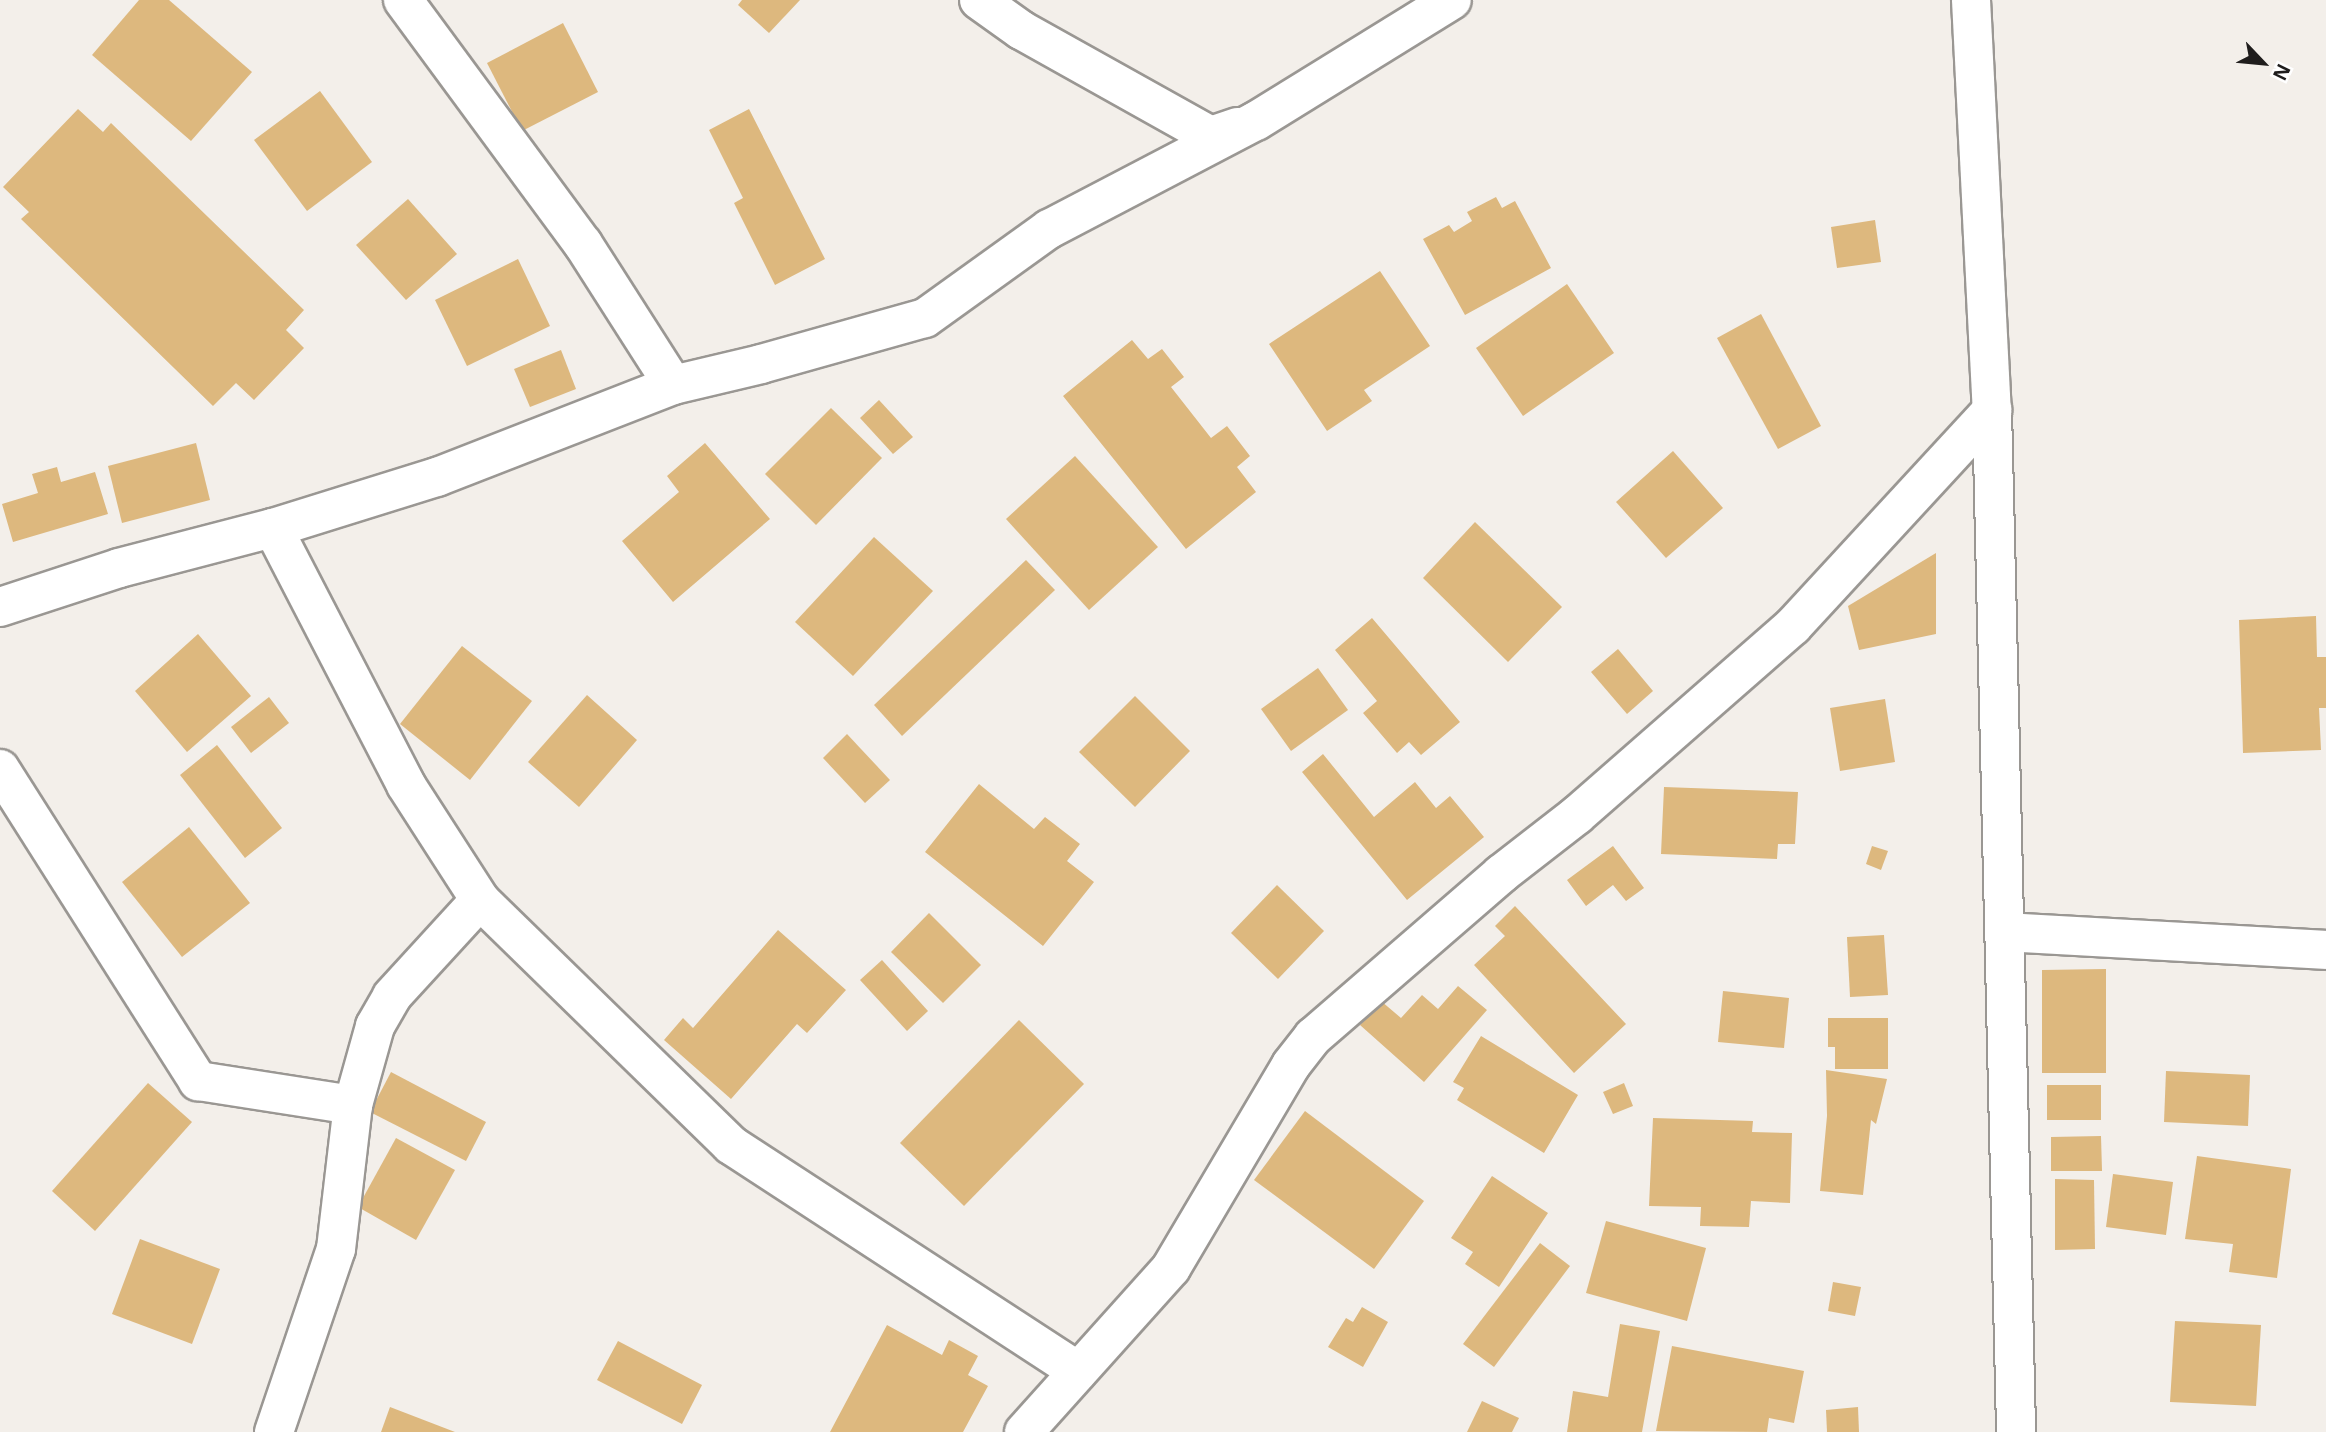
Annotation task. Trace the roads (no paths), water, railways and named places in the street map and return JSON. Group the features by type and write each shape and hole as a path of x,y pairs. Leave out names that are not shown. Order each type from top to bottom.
{"street":[{"path":"404,0 583,244 673,384"},
{"path":"979,0 1021,30 1211,135 1255,121"},
{"path":"0,607 119,568 273,528 437,477 673,384 761,364 925,318 1049,229 1255,121 1452,0"},
{"path":"1970,0 1992,410 2016,1432"},
{"path":"1024,1432 1171,1268 1291,1065 1313,1037 1501,874 1577,815 1793,626 1992,410"},
{"path":"273,528 406,785 480,900 730,1144 1078,1371"},
{"path":"0,769 198,1081 353,1105"},
{"path":"274,1432 336,1249 353,1105 375,1026 392,996 480,900"},
{"path":"2005,932 2326,950"}]}
